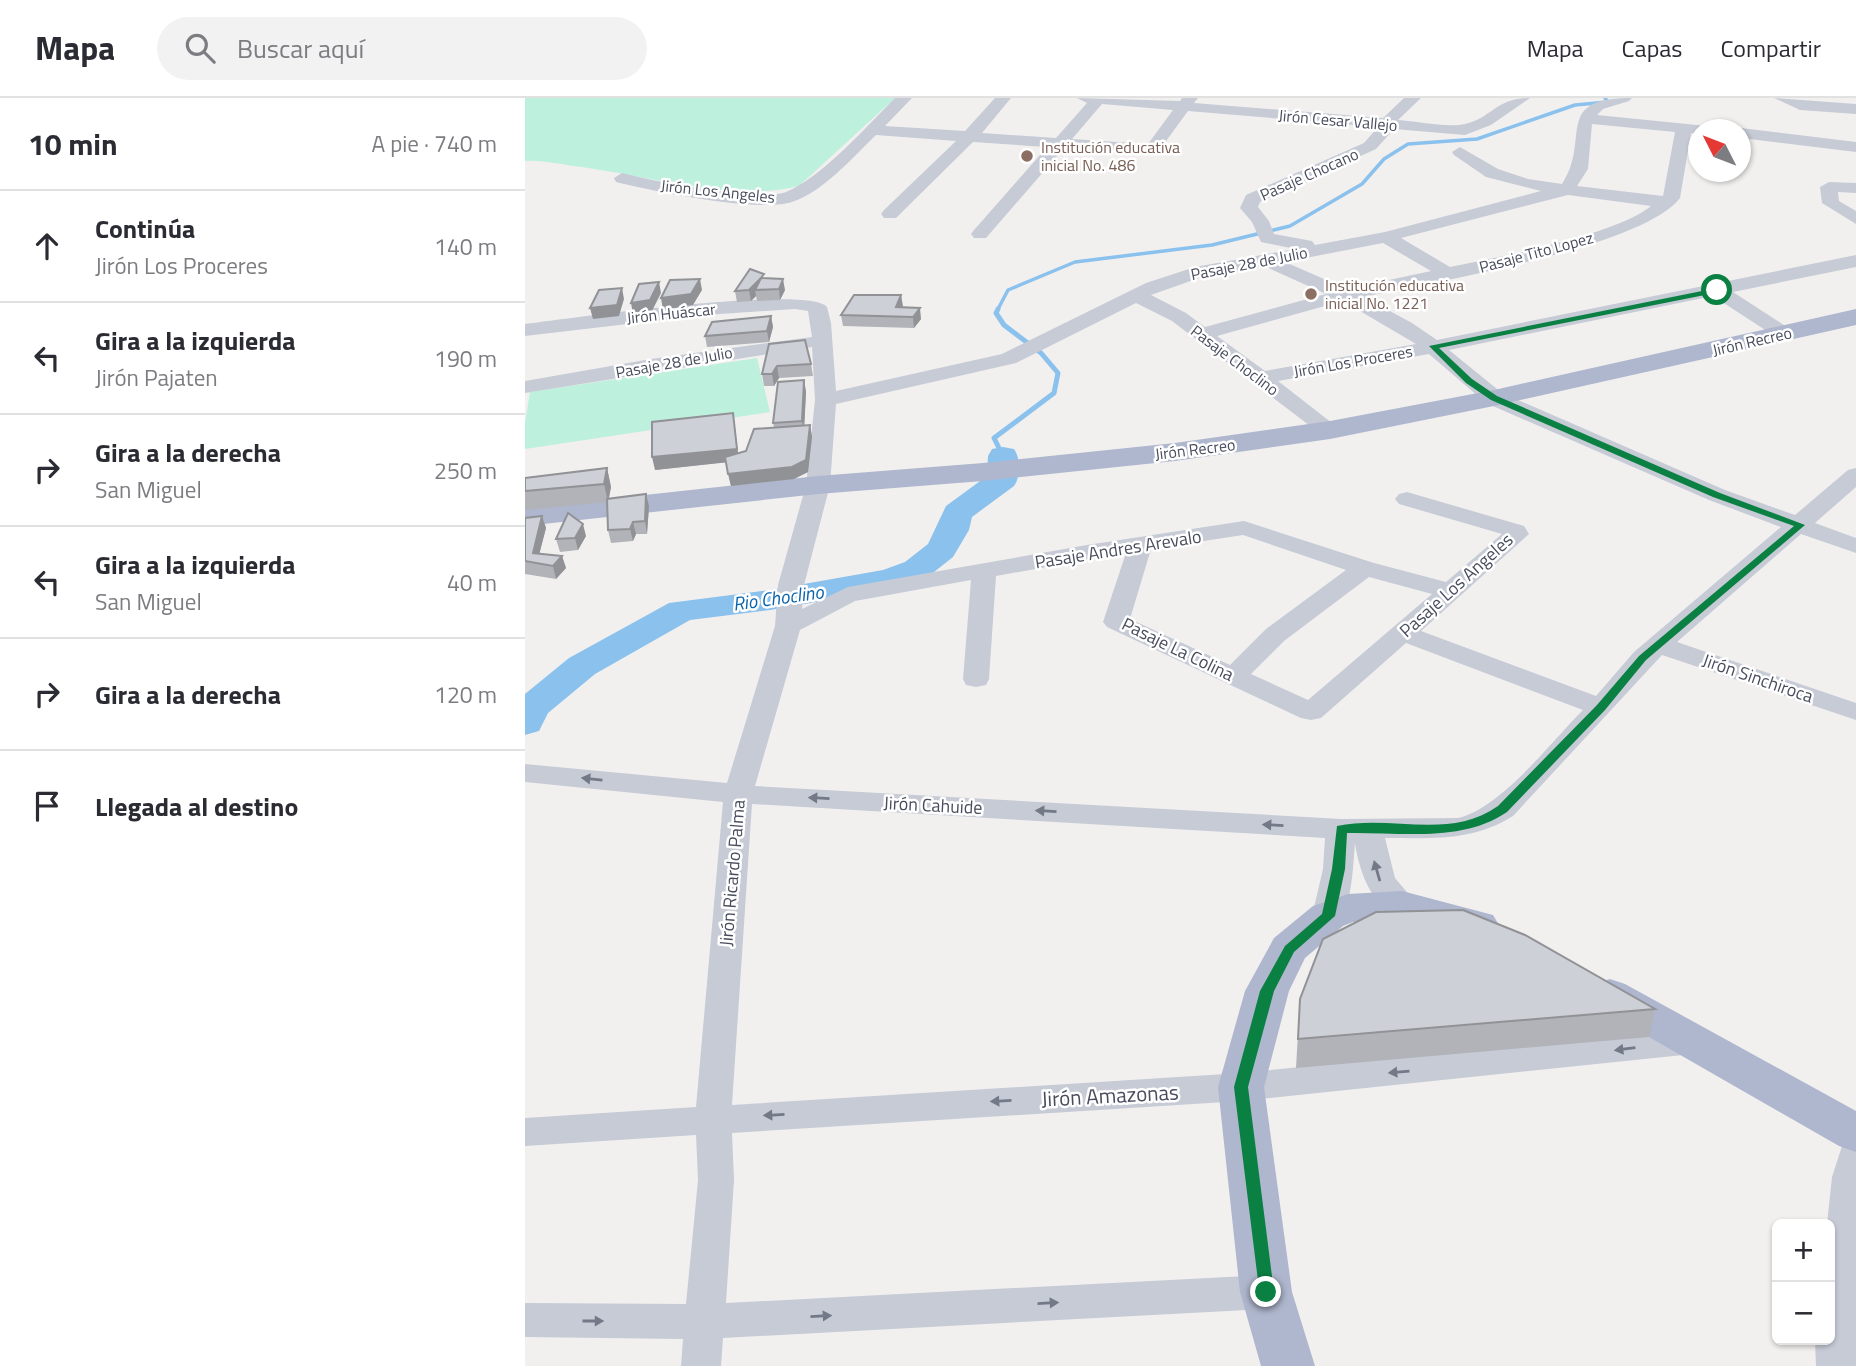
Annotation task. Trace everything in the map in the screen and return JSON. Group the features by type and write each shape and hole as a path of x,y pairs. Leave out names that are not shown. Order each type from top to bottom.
{"main road":[{"name":"Jirón Recreo","path":"525,517 818,485 983,472 1175,452 1330,430 1494,398 1856,317"},
{"path":"1288,1366 1266,1292 1241,1087 1267,991 1289,949 1328,916 1348,908 1402,905 1491,929 1514,943"},
{"path":"1574,975 1856,1133"}],"street":[{"name":"Jirón Los Angeles","path":"622,178 744,197 787,198 803,190 872,130 904,98"},
{"path":"890,215 1003,98"},
{"path":"980,234 1062,143 1094,98"},
{"name":"Jirón Cesar Vallejo","path":"1094,98 1186,102 1264,114 1465,130 1485,122 1522,98"},
{"path":"1264,114 1276,98"},
{"path":"1389,123 1389,119 1413,98"},
{"path":"1566,190 1580,169 1585,120 1598,106 1624,98"},
{"path":"1789,101 1856,108"},
{"path":"872,130 1152,149 1186,102"},
{"path":"1585,120 1688,128"},
{"name":"Pasaje Chocano","path":"1340,246 1282,242 1264,230 1249,208 1252,200 1370,146 1384,133 1389,123"},
{"path":"1459,152 1492,173 1529,184 1668,203 1684,128"},
{"path":"1751,134 1856,147"},
{"path":"1856,188 1831,186 1831,202 1856,219"},
{"name":"Pasaje 28 de Julio","path":"826,400 1009,359 1136,295 1195,273 1386,237 1566,190"},
{"name":"Pasaje Tito Lopez","path":"1201,334 1342,295 1450,275 1606,232 1668,203"},
{"path":"1386,237 1450,275"},
{"path":"1264,260 1405,327 1433,346 1469,381 1494,398 1717,495 1856,546"},
{"name":"Jirón Los Proceres","path":"1261,378 1856,261"},
{"path":"1717,290 1783,333"},
{"name":"Pasaje Choclino","path":"1136,295 1179,317 1330,430"},
{"name":"Jirón Huáscar","path":"525,330 705,309 795,303 817,307"},
{"name":"Jirón Ricardo Palma","path":"701,1366 716,1180 713,1119 738,793 818,485 826,400 823,340 817,307"},
{"name":"Pasaje 28 de Julio","path":"525,387 823,340"},
{"name":"Jirón Cahuide","path":"525,773 738,793 1355,828 1458,828 1482,822 1503,809 1601,707 1643,658 1856,475"},
{"name":"Pasaje Los Angeles","path":"1311,712 1517,533 1407,499"},
{"name":"Pasaje Andres Arevalo","path":"788,606 1141,544 1246,529 1365,568 1449,591"},
{"name":"Pasaje La Colina","path":"1141,544 1116,622 1311,712"},
{"path":"1234,676 1275,635 1365,568"},
{"path":"976,679 984,572"},
{"path":"1403,633 1601,707"},
{"name":"Jirón Sinchiroca","path":"1659,645 1856,712"},
{"path":"1355,828 1378,881 1386,892 1402,905"},
{"path":"1328,916 1338,869 1355,828"},
{"name":"Jirón Amazonas","path":"525,1132 1241,1087 1693,1041"},
{"path":"1842,1359 1850,1177 1856,1153"},
{"path":"525,1320 704,1322 1266,1292"}],"green space":[{"path":"525,98 895,98 799,186 745,191 525,161"},
{"path":"757,358 770,412 525,449 525,423 530,392"}],"building":[{"path":"750,269 764,274 749,290 735,291"},
{"path":"761,278 783,279 779,289 755,290"},
{"path":"700,279 691,294 661,298 670,280"},
{"path":"659,282 650,300 631,303 639,284"},
{"path":"622,288 617,305 590,308 599,290"},
{"path":"854,295 901,295 896,307 920,308 913,317 841,315"},
{"path":"771,316 767,331 705,336 712,322"},
{"path":"805,340 811,364 777,366 772,374 762,374 769,344"},
{"path":"804,380 802,421 773,423 778,382"},
{"path":"733,413 737,449 652,457 652,422"},
{"path":"810,425 806,460 792,467 728,474 725,457 746,451 754,429"},
{"path":"607,468 604,484 525,491 525,478"},
{"path":"646,494 645,521 633,522 630,529 608,530 607,499"},
{"path":"568,513 583,524 575,538 556,539"},
{"path":"542,516 533,553 562,556 553,566 525,561 525,518"},
{"path":"1463,910 1525,935 1655,1009 1298,1039 1300,999 1323,939 1376,912"}],"waterway":[{"path":"997,311 1008,290 1075,262 1212,245 1290,226 1362,184 1384,159 1408,144 1477,139 1575,105 1608,102 1605,98"},
{"path":"997,311 1004,325 1041,353 1058,373 1054,393 994,438 1003,456"},
{"name":"Rio Choclino","path":"525,723 531,708 582,666 681,610 770,600 891,579 917,569 941,550 953,530 957,513 1003,479 1003,456"}],"place":[{"name":"Institución educativa inicial No. 486","path":"1027,156"},
{"name":"Institución educativa inicial No. 1221","path":"1311,294"}],"route":[{"path":"1266,1292 1241,1087 1267,991 1289,949 1328,916 1338,869 1341,829 1458,828 1482,822 1503,809 1601,707 1643,658 1800,525 1717,495 1494,398 1469,381 1433,346 1717,290"}]}
